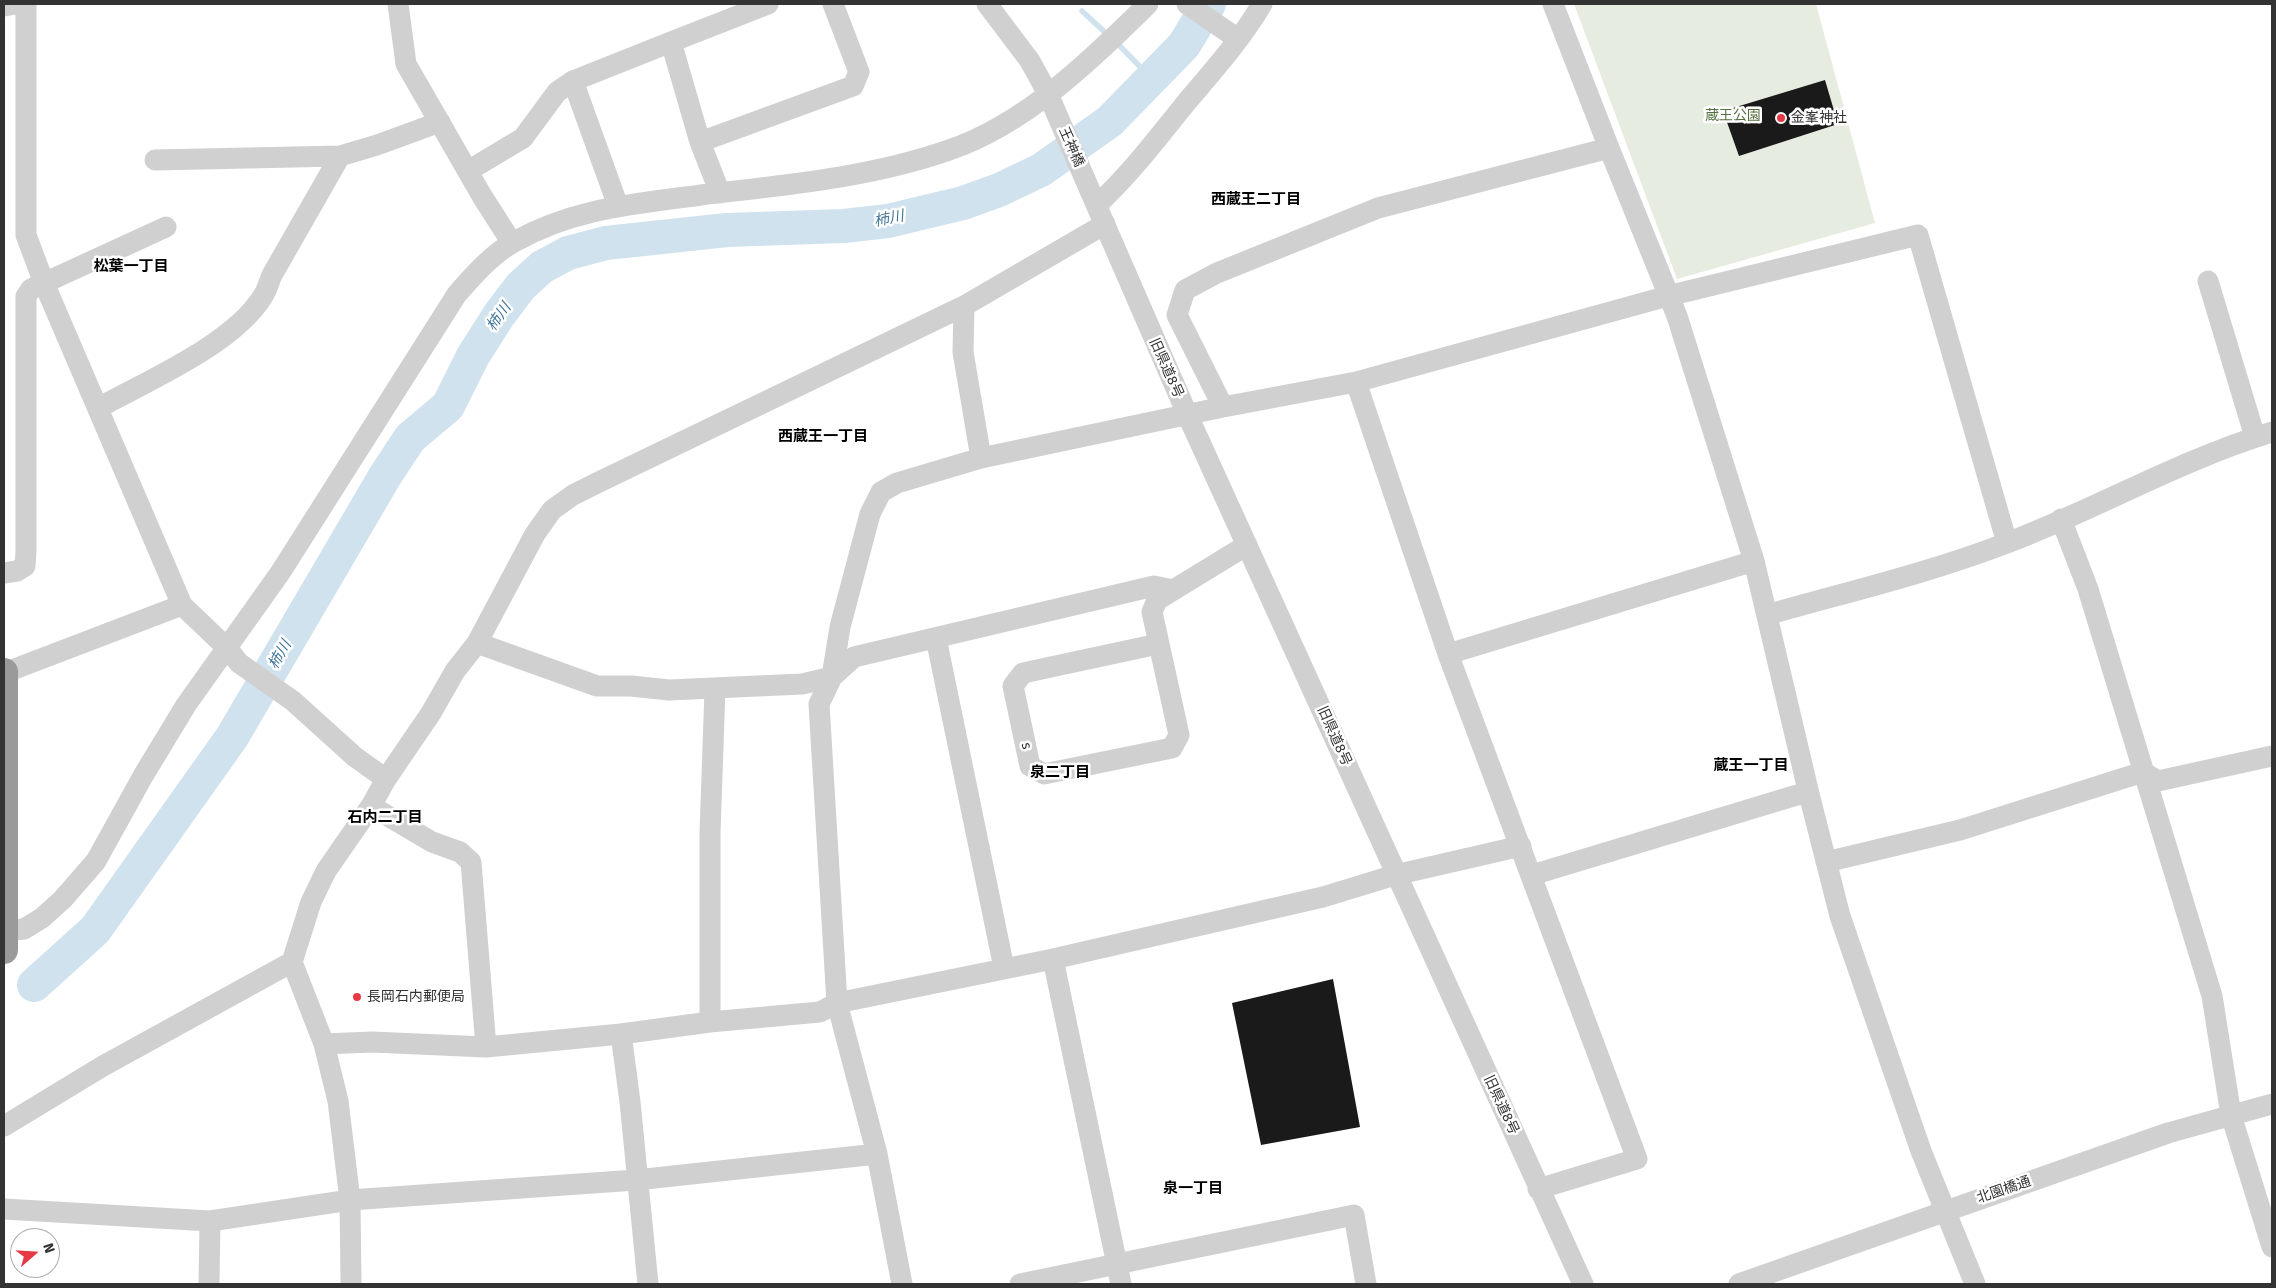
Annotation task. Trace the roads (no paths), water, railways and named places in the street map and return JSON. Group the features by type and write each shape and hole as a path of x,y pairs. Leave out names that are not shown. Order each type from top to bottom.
{"highway":[{"path":"4,672 4,950"}],"street":[{"path":"4,6 16,4"},
{"path":"26,4 26,235 44,283 182,605 233,656 293,701 355,757 386,779"},
{"path":"398,4 401,40 406,64 512,243"},
{"path":"468,171 523,138 557,92 572,81 768,4"},
{"path":"700,142 854,86 859,72 833,4"},
{"path":"988,4 1030,61 1050,100"},
{"path":"4,932 24,929 42,918 63,899 96,861 143,776 181,713 233,656 280,573 457,294 490,260 512,243 547,225 582,213 618,206 810,183 891,167 951,150 983,136 1050,100 1148,4"},
{"path":"1187,4 1233,35"},
{"path":"351,1284 350,1200 338,1101 324,1044 292,962 311,902 326,871 371,806 386,779 431,713 455,672 478,643 535,534 552,510 566,500 607,478 964,306 1097,205 1130,171 1233,35 1262,4"},
{"path":"1553,4 1677,316 1754,561 1808,794 1840,916 1921,1151 1975,1284"},
{"path":"671,42 700,142 720,193"},
{"path":"572,81 618,206"},
{"name":"王神橋","path":"1050,100 1097,205"},
{"path":"155,160 340,156 440,122"},
{"path":"1223,407 1177,315 1185,290 1217,274 1378,208 1609,148"},
{"path":"98,408 212,345 233,330 252,311 263,296 272,275 340,156"},
{"name":"旧県道8号","path":"1097,205 1188,416 1395,875 1583,1284"},
{"path":"4,573 17,571 25,566 26,296 31,289 166,227"},
{"path":"902,1284 877,1154 837,1003 819,704 832,677 840,627 870,514 881,492 907,479 981,458 1188,416 1223,407 1356,382 1668,296 1918,235 2007,543"},
{"path":"1767,615 1954,561 2007,543 2173,469 2264,435 2208,281"},
{"path":"964,306 963,352 981,458"},
{"path":"1356,382 1448,654 1637,1159 1538,1189"},
{"path":"2061,519 2088,589 2122,696 2143,772 2212,996 2231,1115 2272,1247"},
{"name":"s","path":"1158,644 1023,673 1013,686 1030,766 1044,774 1172,748 1179,735 1152,612 1157,600 1247,545"},
{"path":"1448,654 1754,561"},
{"path":"478,643 597,686 631,686 669,690 802,684 832,677 854,657 1154,586 1173,590"},
{"path":"4,672 182,605"},
{"path":"936,638 1004,968"},
{"path":"710,1022 710,833 715,689"},
{"path":"1826,862 1960,830 2143,772 2158,781 2272,756"},
{"path":"1532,875 1797,795 1808,794"},
{"path":"371,806 432,842 460,852 471,862 486,1047"},
{"path":"324,1044 372,1042 486,1047 621,1034 710,1022 820,1012 837,1003 1053,959 1323,897 1395,875 1521,846"},
{"path":"1053,959 1119,1274"},
{"path":"4,1126 112,1062 292,962"},
{"path":"621,1034 630,1102 636,1180 648,1284"},
{"name":"北園橋通","path":"1739,1284 2168,1133 2272,1104"},
{"path":"4,1209 210,1221 350,1200 636,1180 877,1154"},
{"path":"1020,1284 1119,1274 1354,1215 1366,1284"},
{"path":"209,1284 210,1221"}],"waterway":[{"name":"柿川","path":"34,985 95,930 232,737 385,476 410,438 448,406 473,356 499,315 521,286 542,267 568,253 606,243 727,230 844,226 888,221 963,203 999,190 1041,170 1110,121 1184,45 1209,4"},
{"path":"1082,11 1109,36"},
{"path":"1116,42 1151,78"}],"place":[{"name":"金峯神社","path":"1781,118"},
{"name":"長岡石内郵便局","path":"357,997"}],"district":[{"name":"西蔵王二丁目","path":"1256,200"},
{"name":"松葉一丁目","path":"131,267"},
{"name":"西蔵王一丁目","path":"823,437"},
{"name":"蔵王一丁目","path":"1751,766"},
{"name":"泉二丁目","path":"1060,773"},
{"name":"石内二丁目","path":"385,818"},
{"name":"泉一丁目","path":"1193,1189"}],"park label":[{"name":"蔵王公園","path":"1733,116"}]}
